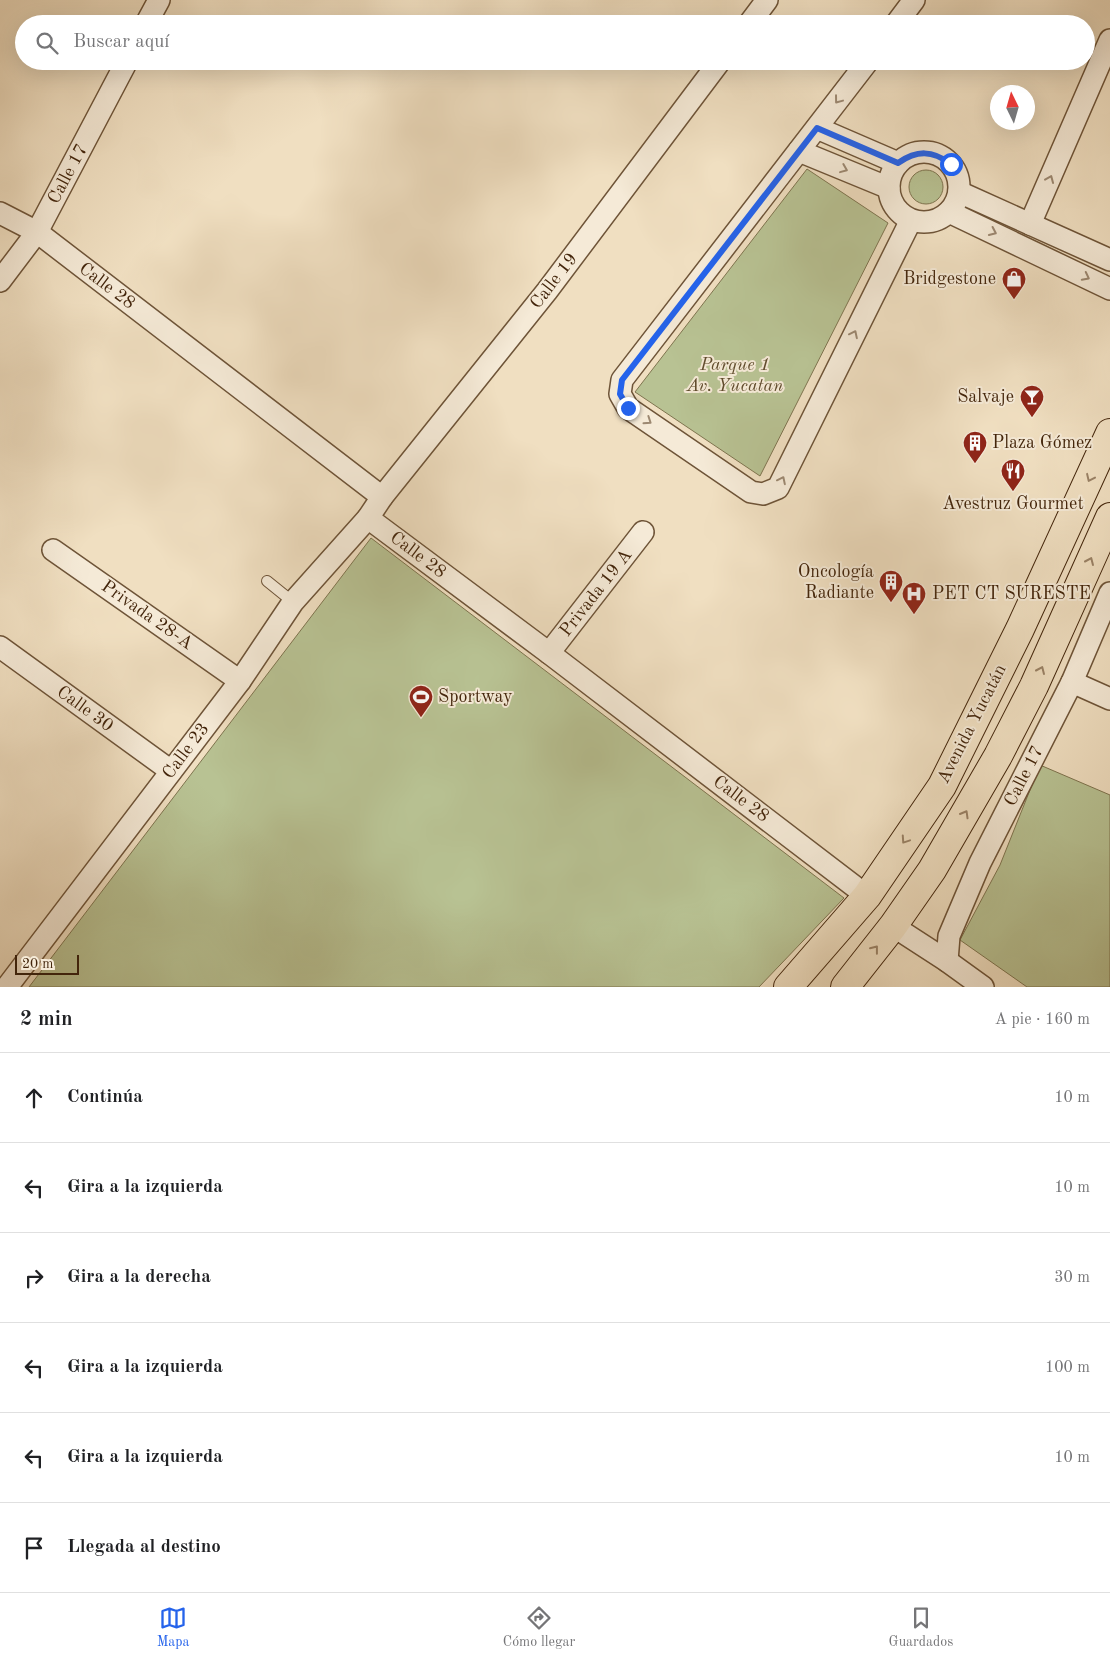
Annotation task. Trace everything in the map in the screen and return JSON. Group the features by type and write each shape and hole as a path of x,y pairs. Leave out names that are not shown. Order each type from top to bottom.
{"main road":[{"name":"Avenida Yucatán","path":"788,987 867,896 942,786 1020,628 1110,433"},
{"name":"Avenida Yucatán","path":"845,987 893,926 932,870 998,756 1034,686 1110,517"}],"street":[{"path":"151,15 159,0"},
{"path":"756,15 767,0"},
{"path":"903,15 914,0"},
{"path":"1030,224 1110,40"},
{"name":"Calle 17","path":"0,281 37,232 122,70"},
{"name":"Calle 19","path":"382,497 546,290 713,70"},
{"path":"861,70 622,380 620,394 628,408 751,492 763,494 778,488 911,220"},
{"path":"817,128 898,163"},
{"path":"799,151 888,188"},
{"path":"925,152 939,155 951,164 958,177 959,192 949,212 938,219 924,222 911,220 895,207 888,188 891,174 898,163 910,155 925,152"},
{"path":"959,192 1110,260"},
{"path":"949,212 1110,289"},
{"name":"Calle 28","path":"0,213 37,232 382,497"},
{"path":"368,518 382,497"},
{"name":"Calle 28","path":"368,518 549,652 867,896"},
{"name":"Calle 23","path":"7,987 240,681 293,602 368,518"},
{"name":"Privada 19 A","path":"549,652 643,532"},
{"name":"Privada 28-A","path":"53,550 240,681"},
{"name":"Calle 17","path":"947,961 949,936 980,863 1072,682 1110,593"},
{"name":"Calle 30","path":"0,647 171,771"},
{"path":"1072,682 1110,699"},
{"path":"893,926 983,987"}],"lane":[{"path":"267,581 293,602"}],"green space":[{"name":"Parque 1 Av. Yucatan","path":"807,169 888,223 760,476 635,392"},
{"path":"926,170 933,171 938,175 942,180 942,194 938,199 933,203 926,204 919,203 914,199 910,194 909,187 910,180 914,175 919,171"},
{"name":"Sportway","path":"371,538 844,898 759,987 29,987"},
{"path":"1040,765 1110,795 1110,987 1027,987 960,940 1000,865"}],"place":[{"name":"Bridgestone","path":"1014,300"},
{"name":"Salvaje","path":"1032,418"},
{"name":"Plaza Gómez","path":"975,464"},
{"name":"Avestruz Gourmet","path":"1013,492"},
{"name":"Oncología Radiante","path":"891,603"},
{"name":"PET CT SURESTE","path":"914,615"},
{"name":"Sportway","path":"421,718"}],"route":[{"path":"628,408 620,394 622,380 817,128 898,163 910,155 925,152 939,155 951,164"}]}
